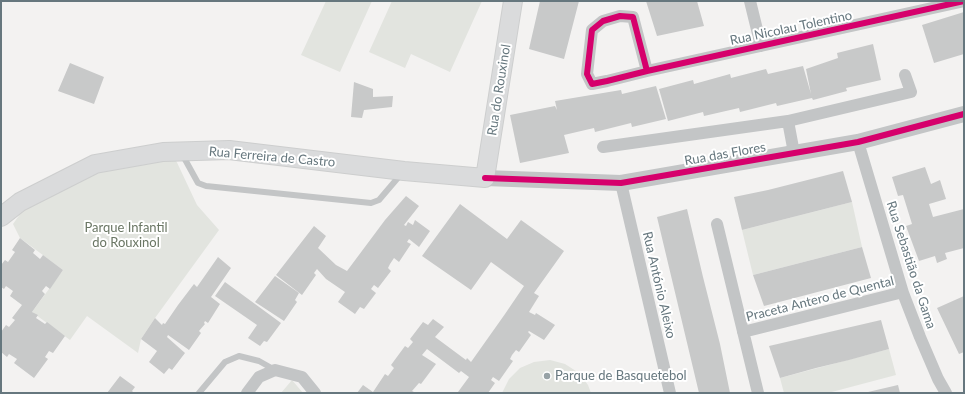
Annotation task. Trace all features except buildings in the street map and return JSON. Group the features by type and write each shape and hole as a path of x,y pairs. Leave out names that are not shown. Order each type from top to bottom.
{"main road":[{"name":"Rua do Rouxinol","path":"485,178 513,1"},
{"name":"Rua Ferreira de Castro","path":"1,217 20,202 95,164 163,152 229,150 404,171 485,178"}],"street":[{"path":"750,1 761,46"},
{"name":"Rua Nicolau Tolentino","path":"646,71 633,17 620,16 603,21 592,30 587,74 592,84 964,1"},
{"path":"603,147 788,121 911,92 905,75"},
{"name":"Rua das Flores","path":"485,178 620,183 858,142 964,114"},
{"path":"788,121 794,153"},
{"name":"Rua Sebastião da Gama","path":"858,142 903,293 938,379 946,393"},
{"name":"Rua António Aleixo","path":"620,183 670,393"},
{"name":"Praceta Antero de Quental","path":"717,224 758,393"},
{"name":"Praceta Antero de Quental","path":"743,332 903,293"},
{"path":"247,393 259,377 275,370 302,377 315,393"}],"lane":[{"path":"180,151 198,183 206,186 371,203 379,200 404,171"},
{"path":"199,393 225,362 238,356 259,361 275,370"}],"green space":[{"path":"326,1 372,1 340,72 301,55"},
{"path":"392,1 482,1 450,72 411,54 405,68 369,52"},
{"name":"Parque Infantil do Rouxinol","path":"173,154 197,205 219,230 141,339 138,353 87,316 70,340 32,312 63,270 20,238 13,224 25,207 95,168"},
{"path":"852,202 862,247 753,275 742,230"},
{"path":"889,349 896,375 828,393 784,393 780,378"},
{"name":"Parque de Basquetebol","path":"550,360 565,364 579,373 588,385 591,393 502,393 509,379 520,368 534,362"},
{"path":"292,380 303,393 281,393"}],"cycle path":[{"path":"647,71 633,17 620,16 603,21 592,30 587,74 592,84 964,1"},
{"path":"485,178 621,183 858,142 964,114"}],"place":[{"name":"Parque de Basquetebol","path":"547,376"}]}
